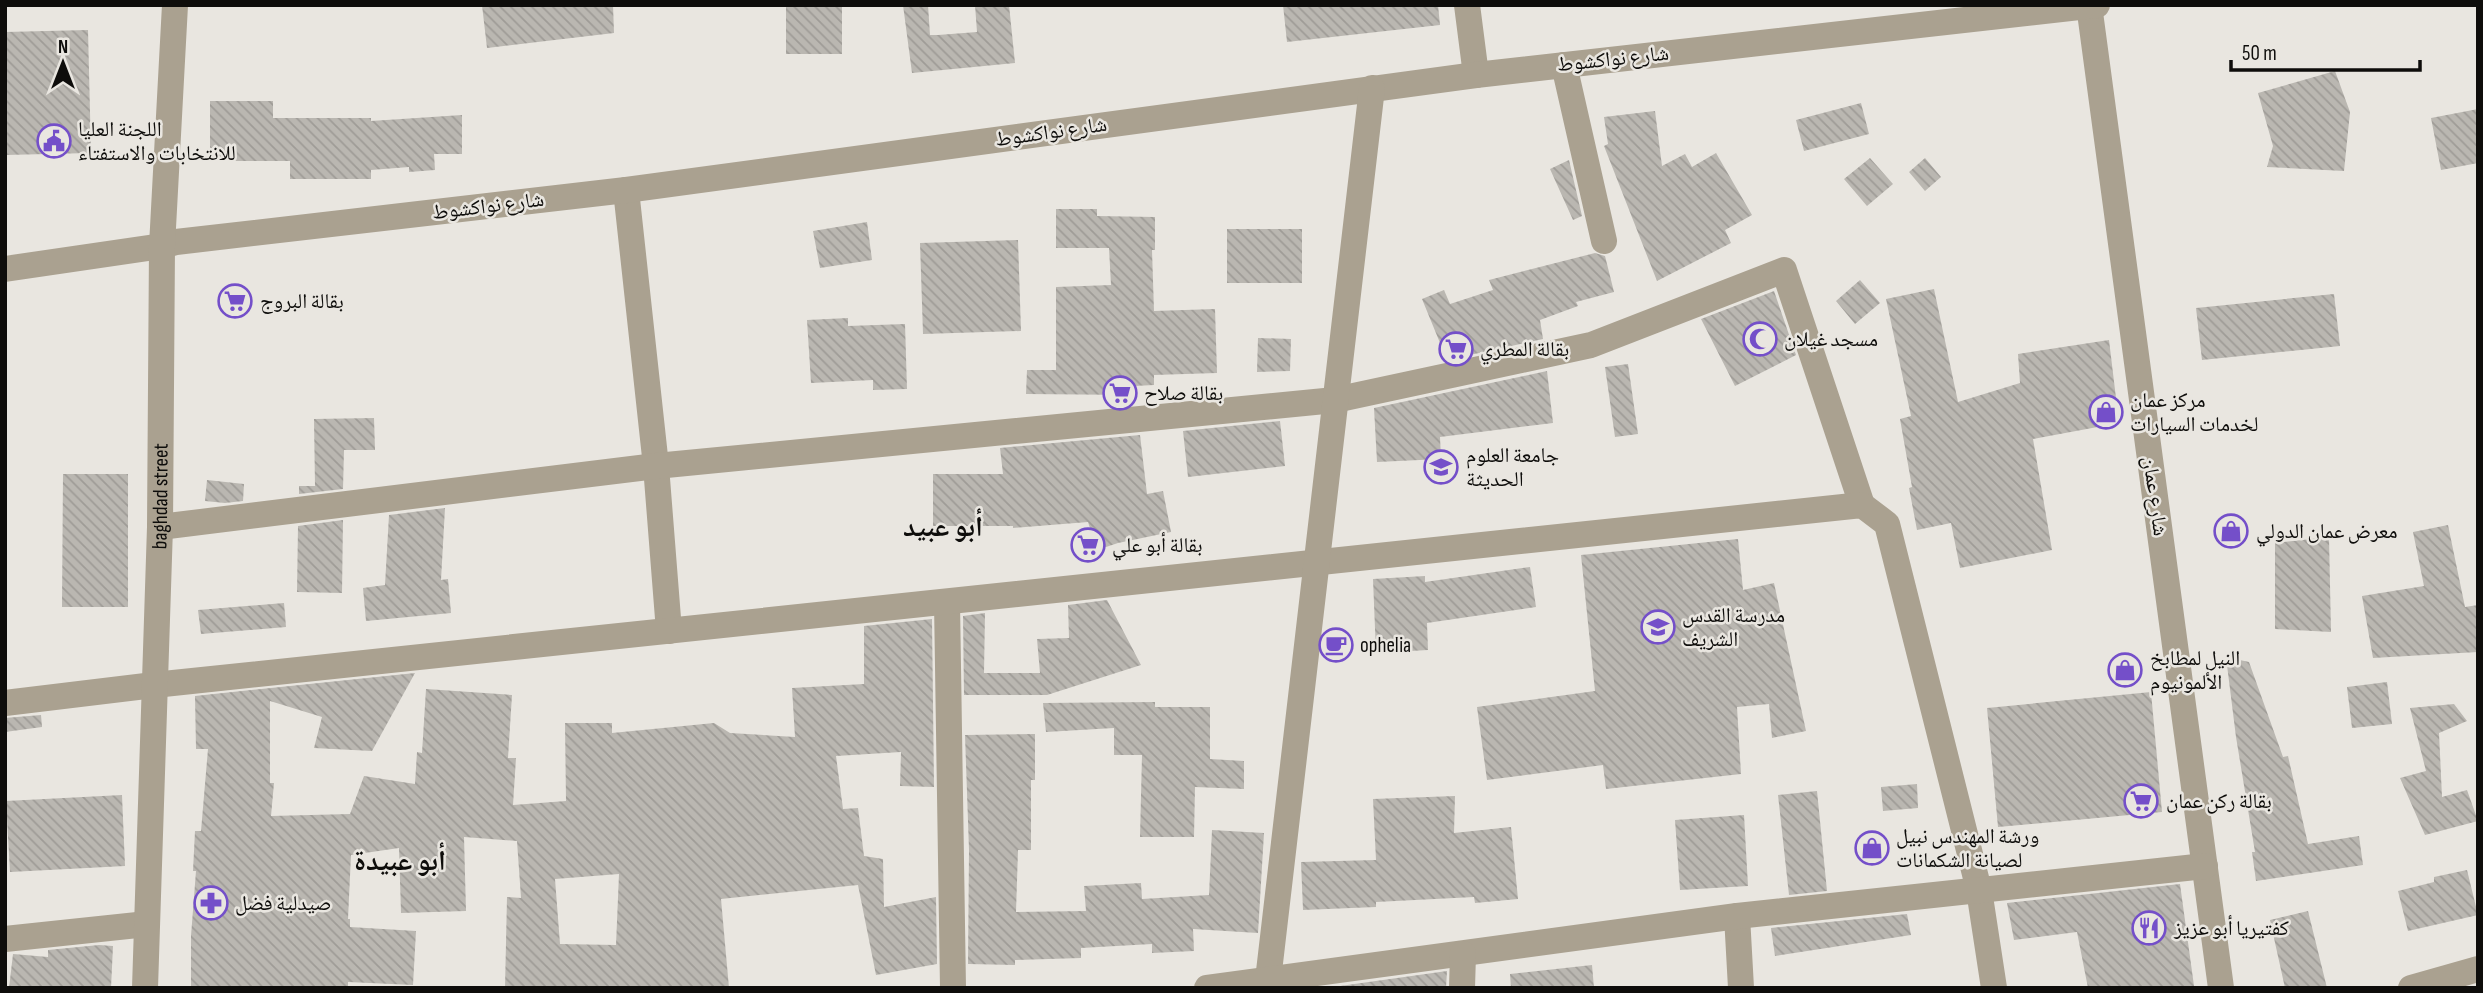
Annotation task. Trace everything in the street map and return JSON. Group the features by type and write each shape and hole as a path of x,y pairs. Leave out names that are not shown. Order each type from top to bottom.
{"street":[{"name":"baghdad street","path":"145,988 160,527 162,246 175,5"},
{"path":"1467,5 1476,75"},
{"name":"شارع نواكشوط","path":"5,269 176,242 626,190 1372,88 2092,6"},
{"name":"شارع عمان","path":"2092,6 2221,988"},
{"path":"1564,65 1604,241"},
{"path":"1268,979 1372,88"},
{"path":"626,190 656,466 669,631"},
{"path":"160,527 656,466 1335,400 1591,345 1784,270 1862,505 1888,524 1979,890 1994,988"},
{"path":"5,703 154,685 1862,505"},
{"path":"947,602 953,988"},
{"path":"1207,988 1737,916 2205,866"},
{"path":"1737,916 1741,988"},
{"path":"5,939 147,924"},
{"path":"1462,988 1463,954"},
{"path":"2411,988 2478,969"}],"building":[{"path":"482,5 613,5 614,33 487,48"},
{"path":"786,5 842,5 842,54 786,54"},
{"path":"903,5 928,5 930,35 938,35 977,32 975,5 1009,5 1015,63 912,73"},
{"path":"1283,5 1438,5 1440,25 1287,42"},
{"path":"88,30 91,153 5,155 5,32"},
{"path":"2335,71 2350,112 2344,171 2267,167 2273,146 2258,93"},
{"path":"210,101 273,101 273,118 371,118 371,121 462,115 462,154 434,154 435,170 409,172 409,167 371,170 371,179 290,179 290,161 210,161"},
{"path":"1861,103 1869,134 1804,151 1796,120"},
{"path":"2478,109 2478,163 2441,170 2431,118"},
{"path":"1655,111 1662,166 1685,154 1692,167 1716,153 1752,215 1725,230 1731,243 1657,281 1604,146 1608,144 1604,117"},
{"path":"1870,158 1893,184 1867,206 1844,179"},
{"path":"1925,158 1941,177 1925,191 1909,172"},
{"path":"1569,160 1582,216 1573,220 1550,169"},
{"path":"1056,209 1097,209 1097,216 1155,217 1155,250 1152,250 1154,311 1215,309 1217,373 1154,375 1154,385 1134,386 1135,395 1026,394 1027,370 1056,370 1056,287 1111,285 1109,248 1056,248"},
{"path":"867,222 872,260 820,268 813,231"},
{"path":"1227,229 1302,229 1302,283 1227,283"},
{"path":"1018,240 1021,331 923,334 920,243"},
{"path":"1595,253 1605,256 1614,292 1576,302 1578,306 1540,320 1543,339 1447,360 1422,299 1444,290 1450,304 1493,290 1489,280"},
{"path":"1860,280 1880,303 1855,324 1836,301"},
{"path":"1934,289 1958,402 2020,383 2018,354 2109,340 2119,423 2033,439 2052,550 1960,568 1951,523 1917,530 1900,419 1911,416 1886,299"},
{"path":"1774,291 1796,355 1735,386 1701,319"},
{"path":"2334,294 2340,346 2202,360 2196,308"},
{"path":"848,318 848,326 905,324 907,389 873,390 873,380 811,383 807,320"},
{"path":"1258,338 1291,339 1290,371 1257,372"},
{"path":"1628,364 1638,434 1615,437 1605,367"},
{"path":"1547,371 1553,423 1440,437 1441,459 1377,462 1374,408"},
{"path":"374,418 375,450 344,450 343,489 299,494 299,486 315,486 314,419"},
{"path":"1280,421 1285,466 1188,477 1183,431"},
{"path":"1140,435 1147,494 1163,491 1171,532 1097,550 1088,522 1013,528 933,526 933,474 1003,474 1000,448"},
{"path":"63,474 128,474 128,607 62,607"},
{"path":"207,480 244,484 243,501 205,501"},
{"path":"445,508 441,580 448,579 451,613 366,621 363,588 385,585 389,515"},
{"path":"343,520 342,593 297,592 298,526"},
{"path":"2448,525 2465,607 2478,605 2478,652 2373,658 2362,596 2424,586 2413,532"},
{"path":"2329,537 2331,632 2275,629 2275,543"},
{"path":"1738,539 1743,590 1774,583 1806,731 1772,738 1769,704 1737,707 1741,774 1606,789 1603,765 1487,780 1477,707 1595,691 1581,555"},
{"path":"1530,567 1536,607 1427,623 1428,650 1376,653 1373,579 1425,576 1425,582"},
{"path":"1107,600 1141,665 1047,695 964,695 963,616 985,613 984,673 1040,673 1037,639 1069,638 1068,605"},
{"path":"284,603 286,627 201,634 198,610"},
{"path":"932,619 934,787 900,786 901,752 836,756 843,809 858,808 864,856 883,859 884,907 936,897 937,964 876,975 858,885 721,899 729,988 505,988 507,897 521,898 517,841 464,837 466,911 401,913 399,848 351,855 348,919 350,927 416,931 413,985 348,982 348,988 191,988 195,831 201,831 208,749 196,749 195,696 415,673 372,751 314,748 322,717 270,701 270,783 274,783 271,816 350,814 364,776 415,784 417,752 422,753 426,689 512,695 508,758 516,758 513,805 566,801 565,723 612,723 612,733 714,723 730,733 795,737 792,688 864,684 864,626","holes":["619,874 616,945 560,944 555,879"]},
{"path":"2226,657 2249,662 2283,757 2288,756 2308,844 2359,836 2363,865 2256,881 2252,852 2255,852"},
{"path":"2387,682 2392,724 2352,728 2347,687"},
{"path":"2151,692 2162,812 1998,827 1987,708"},
{"path":"1155,702 1155,707 1210,707 1210,759 1244,761 1244,789 1195,787 1194,837 1140,837 1142,755 1114,755 1114,728 1046,732 1043,703"},
{"path":"2454,704 2467,721 2439,733 2442,797 2467,790 2478,821 2425,835 2400,778 2426,771 2410,708"},
{"path":"41,715 42,727 5,732 5,718"},
{"path":"1035,734 1035,780 1031,780 1031,850 1018,850 1016,912 1086,911 1084,886 1141,883 1142,899 1209,895 1212,830 1264,833 1258,933 1193,929 1194,951 1152,953 1152,944 1081,948 1081,958 1015,960 1015,965 968,964 969,850 965,735"},
{"path":"1917,784 1918,808 1883,811 1881,787"},
{"path":"1817,791 1827,891 1789,895 1778,795"},
{"path":"122,795 125,866 10,872 6,801"},
{"path":"1455,796 1454,833 1511,827 1518,899 1475,903 1474,897 1376,902 1376,907 1303,910 1301,862 1376,860 1373,799"},
{"path":"1744,815 1748,886 1680,890 1675,820"},
{"path":"2467,870 2478,915 2408,931 2398,891 2434,882 2434,877"},
{"path":"2180,884 2194,986 2088,988 2077,932 2014,940 2007,903"},
{"path":"2308,911 2327,988 2285,988 2270,920"},
{"path":"1907,914 1911,935 1775,956 1771,928"},
{"path":"113,946 111,988 9,988 13,954 48,957 48,950"},
{"path":"1592,965 1594,988 1511,988 1510,974"},
{"path":"1447,971 1446,988 1326,988"}],"place":[{"name":"اللجنة العليا للانتخابات والاستفتاء","path":"54,141"},
{"name":"بقالة البروج","path":"235,301"},
{"name":"مسجد غيلان","path":"1760,339"},
{"name":"بقالة المطري","path":"1456,349"},
{"name":"بقالة صلاح","path":"1120,393"},
{"name":"مركز عمان لخدمات السيارات","path":"2106,412"},
{"name":"جامعة العلوم الحديثة","path":"1441,467"},
{"name":"معرض عمان الدولي","path":"2231,531"},
{"name":"بقالة أبو علي","path":"1088,545"},
{"name":"مدرسة القدس الشريف","path":"1658,627"},
{"name":"ophelia","path":"1336,645"},
{"name":"النيل لمطابخ الألمونيوم","path":"2125,670"},
{"name":"بقالة ركن عمان","path":"2141,801"},
{"name":"ورشة المهندس نبيل لصيانة الشكمانات","path":"1872,848"},
{"name":"صيدلية فضل","path":"211,903"},
{"name":"كفتيريا أبو عزيز","path":"2149,928"}],"district":[{"name":"أبو عبيد","path":"943,527"},
{"name":"أبو عبيدة","path":"400,861"}]}
